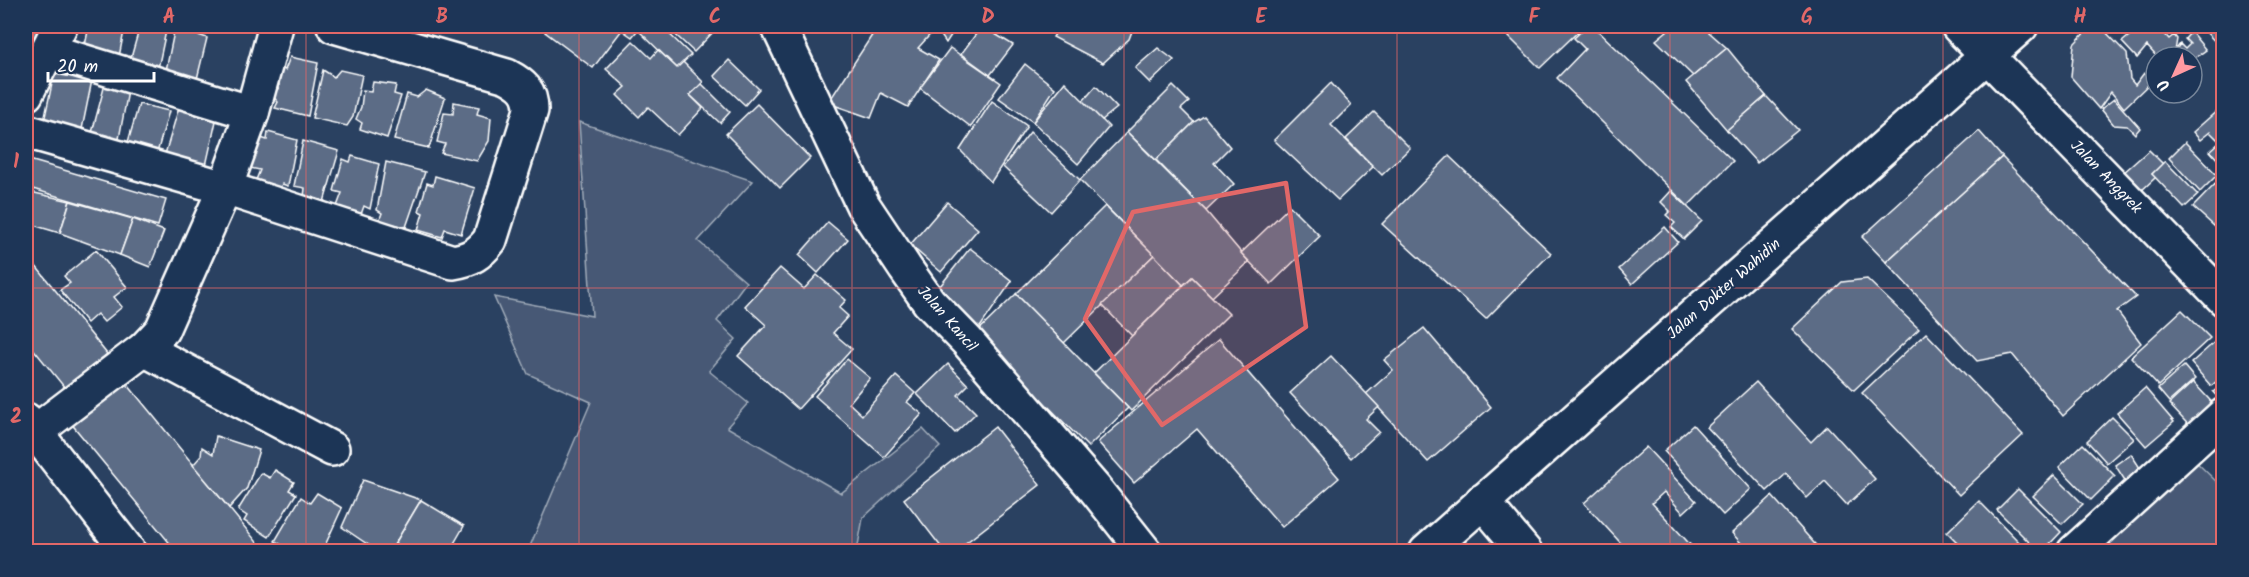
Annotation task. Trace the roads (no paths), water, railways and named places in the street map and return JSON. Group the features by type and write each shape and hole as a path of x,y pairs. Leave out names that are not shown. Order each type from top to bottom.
{"street":[{"path":"129,552 30,426 144,349 162,330 225,188 252,112 276,26"},
{"path":"26,131 225,188 453,262 466,260 479,254 490,240 531,110 531,99 522,84 507,76 334,26"},
{"name":"Jalan Kancil","path":"778,26 864,206 905,268 929,302 967,341 1095,489 1145,552"},
{"name":"Jalan Anggrek","path":"1958,26 2223,299"},
{"name":"Jalan Dokter Wahidin","path":"1426,552 2021,26"},
{"path":"26,94 54,38 252,112"},
{"path":"144,349 332,449"},
{"path":"2074,552 2223,415"},
{"path":"1482,501 1525,552"}]}
